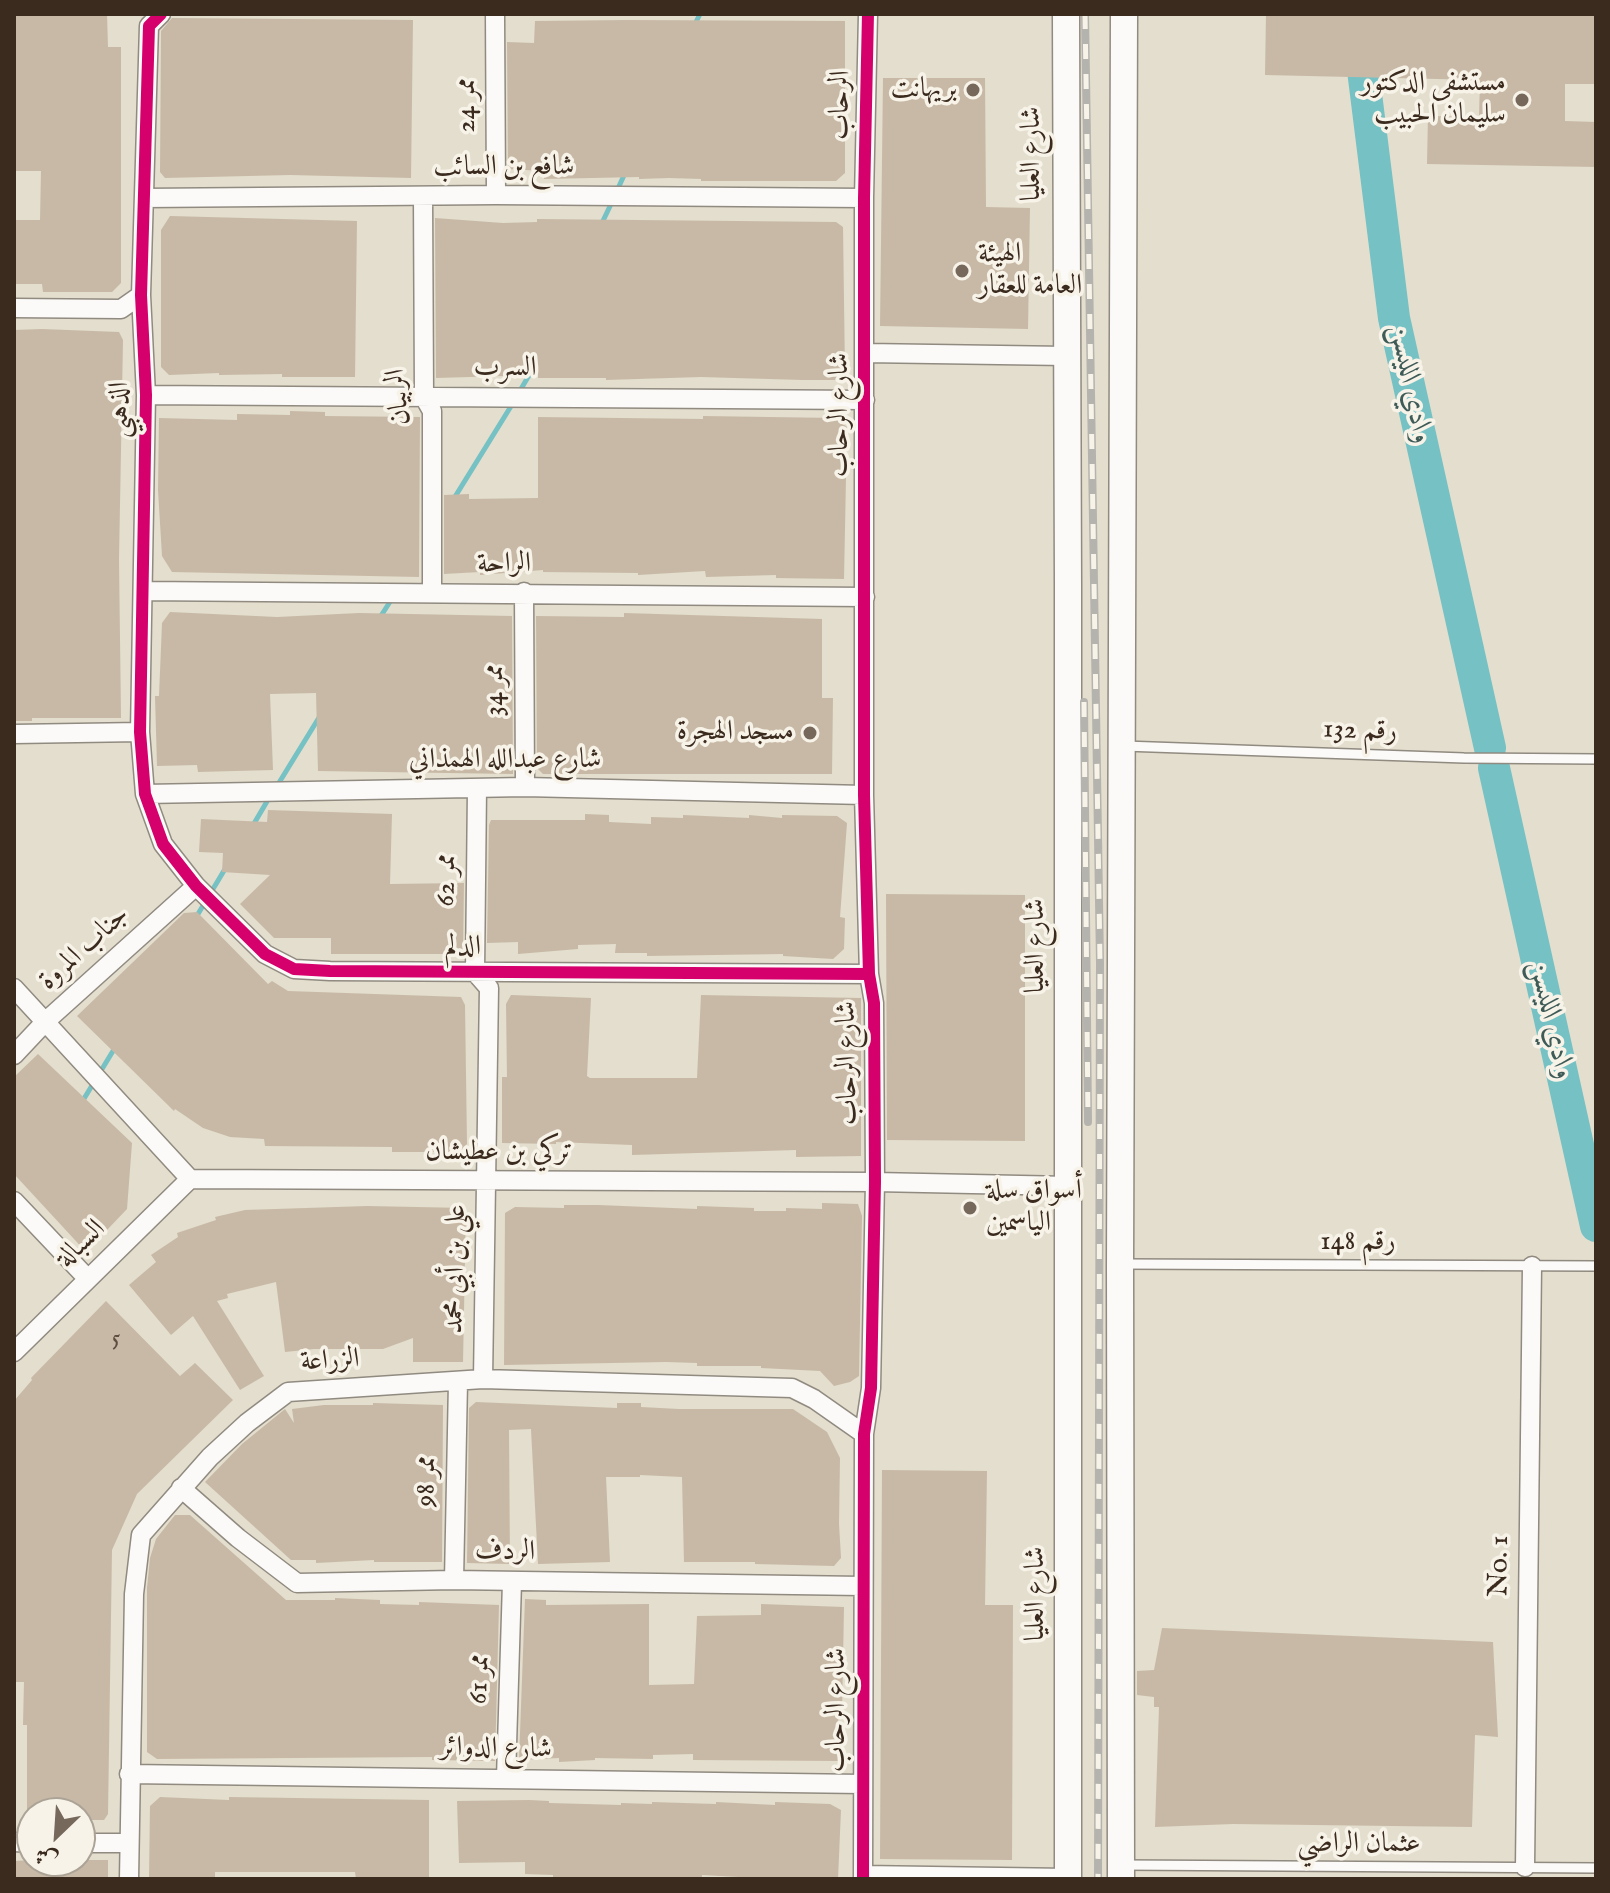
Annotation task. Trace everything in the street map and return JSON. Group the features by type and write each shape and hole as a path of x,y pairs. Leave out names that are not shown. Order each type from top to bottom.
{"main road":[{"name":"شارع العليا","path":"1066,14 1068,1878"},
{"path":"1121,1872 1124,14"}],"street":[{"name":"ممر 24","path":"495,14 496,195"},
{"name":"الرحاب","path":"864,198 868,14"},
{"name":"الذهبي","path":"145,794 140,732 146,395 141,295 155,20"},
{"name":"شافع بن السائب","path":"144,198 496,195 864,198"},
{"name":"الربيان","path":"423,196 424,397 432,411 432,593"},
{"name":"شارع الرحاب","path":"863,1877 864,1434 871,1388 875,1182 874,1003 869,974 864,795 864,198"},
{"path":"14,308 121,309 141,295"},
{"path":"866,353 1066,356"},
{"name":"السرب","path":"146,395 865,400"},
{"name":"الراحة","path":"143,591 865,597"},
{"name":"ممر 34","path":"524,592 525,787"},
{"path":"14,734 140,732"},
{"name":"شارع عبدالله الهمذاني","path":"145,794 525,787 864,795"},
{"name":"ممر 62","path":"475,972 477,788"},
{"name":"الدلم","path":"145,794 163,844 196,886 265,954 294,969 869,974"},
{"name":"جناب المروة","path":"14,1055 46,1021 196,886"},
{"name":"علي بن أبي محمد","path":"475,972 489,988 483,1379"},
{"path":"14,988 190,1179"},
{"name":"تركي بن عطيشان","path":"190,1179 875,1182 1069,1186"},
{"name":"السبالة","path":"14,1352 190,1179"},
{"path":"14,1201 87,1278"},
{"name":"No. 1","path":"1525,1867 1532,1266"},
{"name":"الزراعة","path":"129,1879 134,1594 141,1535 181,1488 229,1440 288,1392 483,1379 792,1388 825,1406 864,1434"},
{"name":"ممر 98","path":"454,1580 458,1382"},
{"name":"الردف","path":"181,1488 238,1538 297,1583 454,1580 862,1586"},
{"name":"ممر 61","path":"506,1778 512,1582"},
{"name":"شارع الدوائر","path":"129,1774 862,1784"},
{"path":"96,1843 128,1843"},
{"path":"863,1877 1068,1878"}],"lane":[{"name":"رقم 132","path":"1123,746 1464,758 1596,759"},
{"name":"رقم 148","path":"1120,1264 1596,1266"},
{"name":"عثمان الراضي","path":"1121,1872 1596,1868"}],"building":[{"path":"14,14 107,14 108,47 121,47 121,283 112,292 43,292 42,284 14,284 14,220 40,220 41,171 14,171"},
{"name":"مستشفى الدكتور سليمان الحبيب","path":"1266,14 1596,14 1596,84 1565,84 1565,121 1596,122 1596,167 1427,164 1428,116 1479,117 1480,80 1265,75"},
{"path":"172,18 413,20 411,178 290,175 165,178 160,172 161,31"},
{"path":"535,21 845,21 845,173 836,181 701,181 639,177 544,179 543,171 508,169 507,42 534,43"},
{"path":"883,78 985,78 986,207 1030,208 1028,329 880,326"},
{"path":"170,216 357,221 355,377 219,373 169,375 161,367 161,230"},
{"path":"435,218 503,223 537,222 537,219 836,222 843,227 845,374 836,380 701,377 606,380 538,378 538,375 436,378"},
{"path":"14,330 119,332 123,340 119,559 121,718 32,718 32,721 14,721"},
{"path":"290,411 325,412 325,416 420,417 419,577 172,572 162,556 158,490 159,418 237,420 237,414 290,415"},
{"path":"703,416 835,418 847,427 844,579 776,578 776,575 706,577 705,571 638,575 543,570 480,575 480,572 444,574 444,495 469,494 469,499 538,498 538,417 703,419"},
{"path":"170,612 277,617 359,613 512,616 513,774 318,771 316,693 270,694 273,770 198,772 197,765 157,766 155,696 159,696 162,623"},
{"path":"624,613 822,619 822,698 833,698 832,774 543,774 537,768 536,616 624,617"},
{"path":"268,810 392,814 390,884 464,883 463,954 331,954 331,938 274,938 240,904 270,875 222,872 223,853 199,852 201,819 267,822"},
{"path":"585,814 609,815 609,822 651,824 651,817 683,818 683,815 749,818 749,815 782,818 782,815 837,816 847,823 840,917 845,918 844,949 833,959 783,954 647,956 647,953 615,953 616,944 578,945 578,949 518,954 518,942 487,943 491,820 585,820"},
{"path":"886,894 1025,895 1025,1141 887,1140"},
{"path":"197,912 268,984 272,981 288,991 461,997 465,1005 467,1144 459,1152 392,1152 392,1147 265,1146 264,1139 230,1137 203,1128 174,1111 77,1016 184,913"},
{"path":"511,995 591,998 587,1076 590,1078 697,1078 701,995 861,998 861,1156 796,1157 796,1150 632,1155 632,1145 502,1143 502,1077 507,1077 506,1004"},
{"path":"38,1054 132,1143 127,1209 86,1252 14,1174 14,1077"},
{"path":"822,1203 858,1204 862,1216 859,1376 850,1382 834,1386 820,1371 761,1366 697,1366 697,1363 666,1362 504,1365 505,1213 515,1207 598,1205 697,1209 697,1206 786,1211 786,1208 822,1209"},
{"path":"367,1206 466,1208 463,1362 413,1362 413,1338 383,1349 285,1352 276,1282 227,1294 228,1298 217,1301 264,1376 240,1390 193,1316 171,1335 129,1285 156,1262 151,1255 178,1237 177,1233 216,1220 215,1217 245,1210"},
{"path":"106,1301 180,1376 195,1363 233,1400 137,1494 112,1550 108,1814 104,1820 96,1820 96,1797 27,1797 24,1682 14,1682 14,1401 31,1378"},
{"path":"476,1402 617,1408 617,1403 641,1403 641,1407 679,1409 793,1409 827,1432 840,1458 841,1558 834,1566 684,1562 682,1477 640,1475 606,1477 610,1562 538,1564 531,1429 509,1430 510,1564 467,1563 469,1408"},
{"path":"373,1403 443,1405 442,1562 374,1560 316,1563 316,1560 291,1560 205,1482 242,1444 285,1409 294,1423 292,1409"},
{"path":"882,1470 987,1471 985,1605 1013,1605 1012,1860 880,1859"},
{"path":"175,1515 190,1515 286,1600 335,1598 380,1600 380,1604 499,1605 495,1761 432,1760 432,1757 157,1759 147,1752 147,1588 150,1558 156,1539"},
{"path":"525,1599 546,1600 546,1605 649,1604 649,1685 694,1684 697,1616 761,1615 761,1604 844,1607 842,1713 838,1713 839,1761 693,1760 693,1754 653,1755 653,1759 519,1760"},
{"path":"1162,1628 1493,1642 1498,1737 1475,1735 1472,1827 1233,1824 1155,1827 1159,1707 1154,1707 1154,1697 1137,1695 1137,1671 1154,1670"},
{"path":"160,1797 429,1800 429,1879 356,1879 355,1872 215,1872 215,1879 149,1879 150,1806"},
{"path":"529,1800 621,1805 652,1802 830,1804 841,1810 838,1879 702,1875 553,1877 525,1874 525,1862 459,1863 457,1801"},
{"path":"96,1860 108,1860 108,1879 14,1879 14,1861 16,1877 96,1877"}],"waterway":[{"path":"694,26 700,14"},
{"name":"وادي الليسن","path":"1356,14 1394,318 1490,748"},
{"path":"616,193 625,173"},
{"path":"601,225 612,202"},
{"path":"518,394 531,372"},
{"path":"453,500 513,403"},
{"path":"379,619 393,597"},
{"path":"277,786 320,716"},
{"name":"وادي الليسن","path":"1494,768 1596,1226"},
{"path":"252,827 269,798"},
{"path":"195,919 225,869"},
{"path":"82,1102 116,1046"}],"railway":[{"path":"1085,14 1100,962 1098,1879"},
{"path":"1084,702 1088,1122"}],"cycle path":[{"path":"161,14 149,26 141,295 146,395 140,732 145,794 163,844 196,886 265,954 294,969 869,974"},
{"path":"863,1879 864,1434 871,1388 875,1182 874,1003 869,974 864,795 864,198 868,14"}],"place":[{"name":"بريهانت","path":"973,90"},
{"name":"مستشفى الدكتور سليمان الحبيب","path":"1522,100"},
{"name":"الهيئة العامة للعقار","path":"962,271"},
{"name":"مسجد الهجرة","path":"810,733"},
{"name":"أسواق سلة الياسمين","path":"970,1208"}]}
